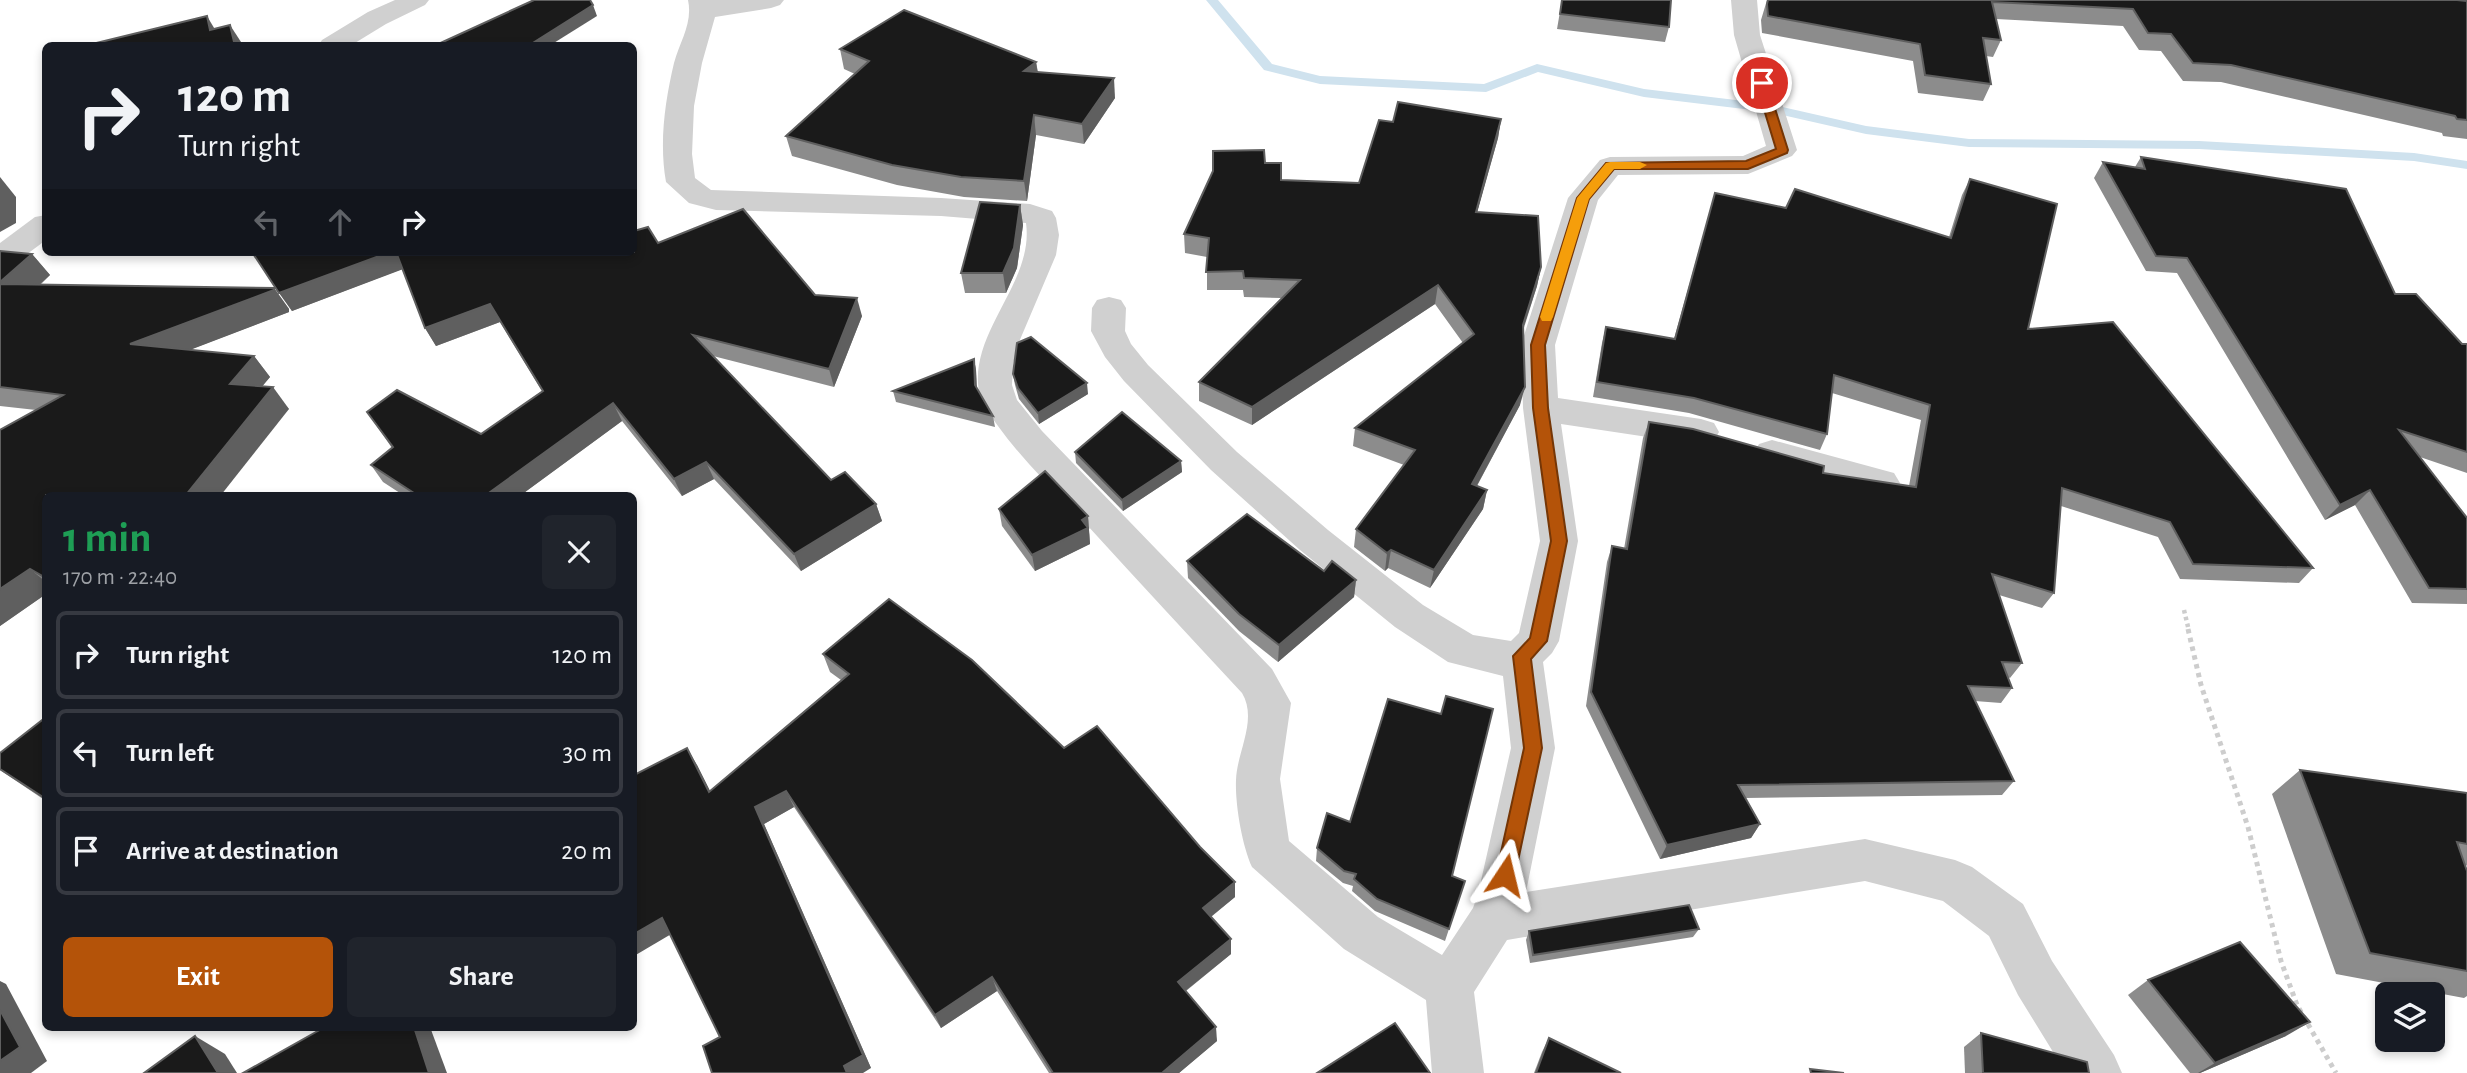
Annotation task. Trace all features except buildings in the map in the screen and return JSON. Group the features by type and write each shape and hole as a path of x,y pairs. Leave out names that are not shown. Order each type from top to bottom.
{"street":[{"path":"336,42 374,9 416,0"},
{"path":"771,0 702,5 701,29 688,66 681,106 677,161 681,182 700,197 716,201 941,207 1030,213 1041,218 1046,235 998,347 995,386 1002,402 1029,440 1257,681 1270,703 1258,779 1268,852 1361,933 1449,986"},
{"path":"1110,307 1108,331 1117,349 1136,373 1224,461 1314,540 1409,616 1463,650 1506,659 1522,656 1538,641 1559,541 1541,408 1538,345 1583,198 1610,166 1748,165 1782,150 1747,35 1744,0"},
{"path":"0,258 42,227"},
{"path":"1541,408 1688,429 1881,483"},
{"path":"1458,1073 1449,986 1493,920 1502,894 1533,748 1522,656"},
{"path":"1493,920 1865,860 1955,882 2006,920 2035,978 2096,1073"}],"path":[{"path":"2184,610 2201,684 2248,827 2281,961 2297,1005 2336,1073"}],"waterway":[{"path":"1212,0 1268,67 1320,80 1486,88 1537,68 1644,93 1769,108 1866,130 1969,143 2199,145 2414,157 2467,165"}],"slow traffic":[{"path":"1546,317 1583,198 1610,166 1640,165"}],"route":[{"path":"1505,875 1533,748 1522,656 1538,641 1559,541 1541,408 1538,345 1583,198 1610,166 1748,165 1782,150 1762,83"}]}
